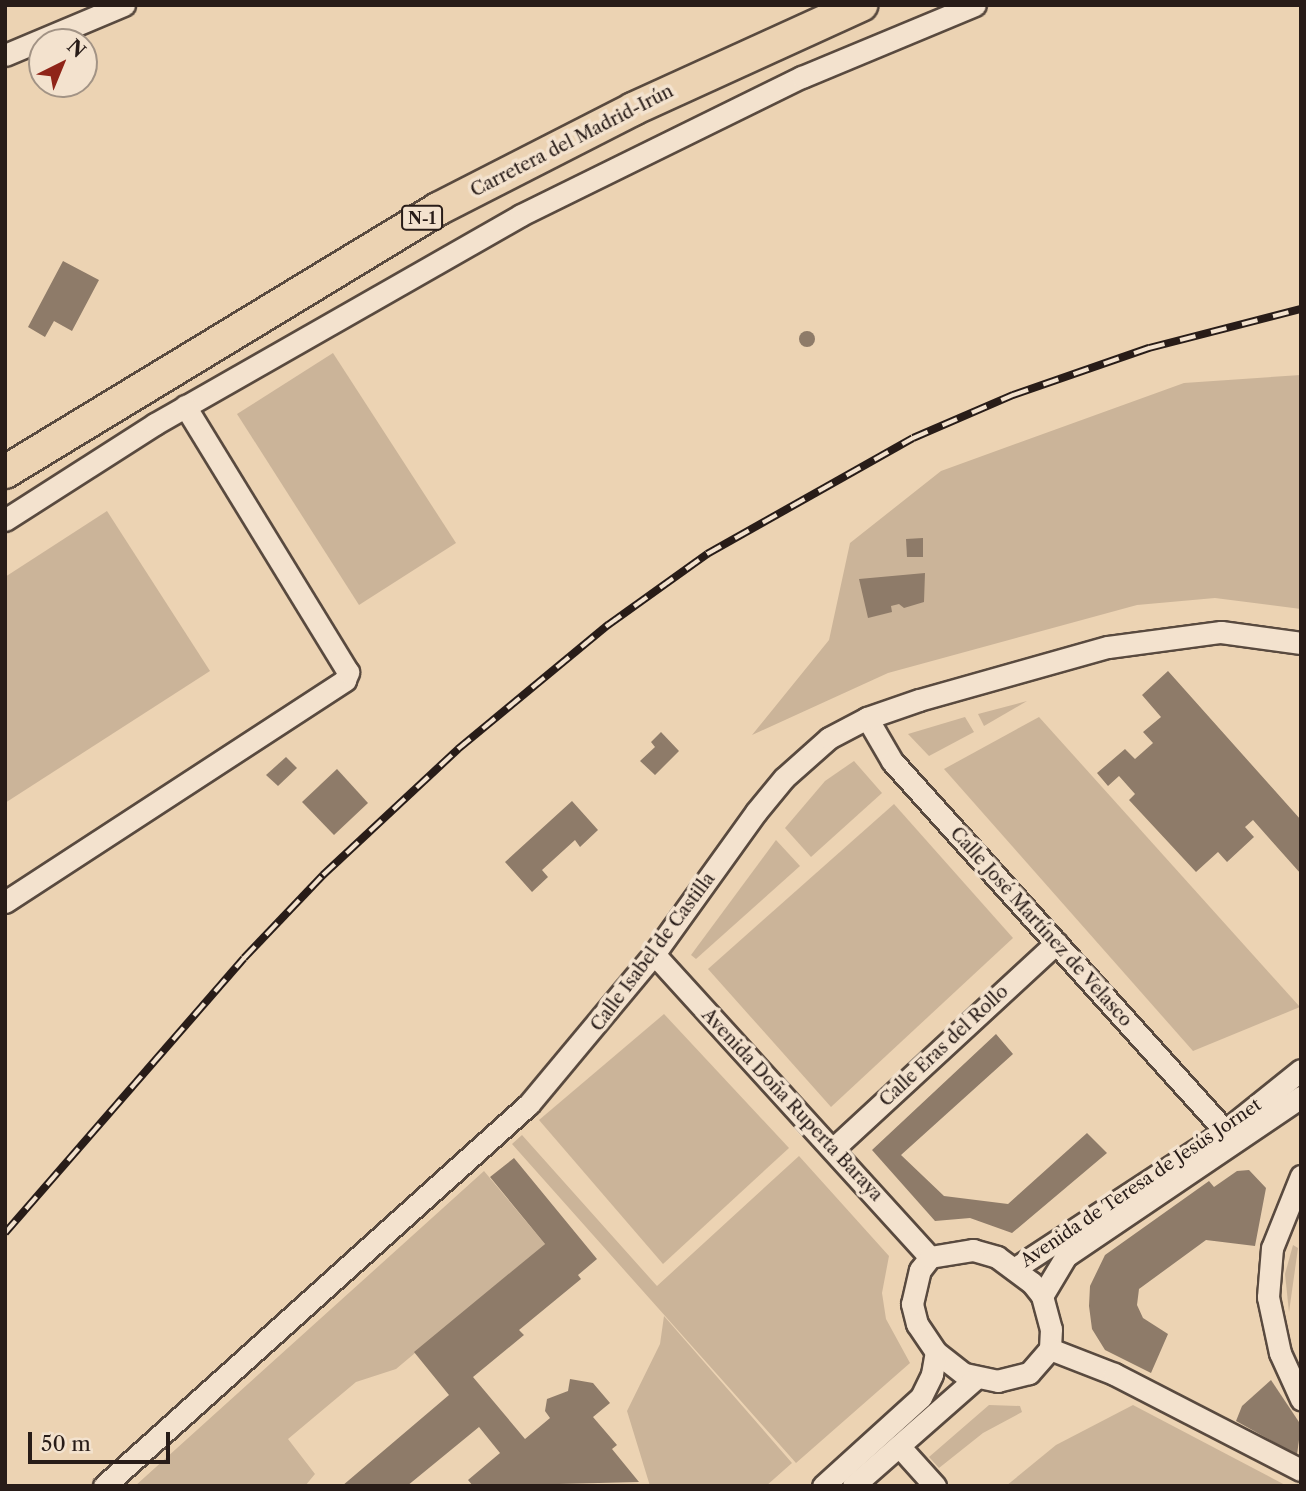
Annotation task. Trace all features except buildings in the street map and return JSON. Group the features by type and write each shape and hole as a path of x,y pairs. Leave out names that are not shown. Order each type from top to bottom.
{"highway":[{"name":"Carretera del Madrid-Irún","path":"5,472 438,209 633,109 861,5"}],"street":[{"path":"5,55 124,5"},
{"path":"5,520 185,406 521,215 802,77 975,5"},
{"path":"5,902 345,680 348,672 185,406"},
{"name":"Calle Isabel de Castilla","path":"104,1486 528,1104 565,1066 654,954 785,778 829,738 867,718 1087,652 1164,636 1252,634 1301,643"},
{"name":"Calle José Martínez de Velasco","path":"867,718 891,761 1225,1130"},
{"name":"Calle Eras del Rollo","path":"833,1149 1056,943"},
{"name":"Avenida Doña Ruperta Baraya","path":"654,954 930,1257"},
{"name":"Avenida de Teresa de Jesús Jornet","path":"1014,1269 1225,1130 1301,1070"},
{"name":"Avenida de Teresa de Jesús Jornet","path":"1042,1296 1066,1256 1265,1126 1301,1097"},
{"path":"1301,1176 1272,1248 1268,1297 1279,1353 1301,1399"},
{"path":"973,1250 997,1257 1042,1296 1051,1329 1050,1349 1029,1373 998,1381 975,1378 936,1352 917,1324 912,1304 914,1284 930,1257 973,1250"},
{"path":"1050,1349 1114,1374 1301,1470"},
{"path":"823,1486 921,1397 932,1374 936,1352"},
{"path":"853,1486 975,1378"},
{"path":"899,1446 935,1486"}],"shaded area":[{"path":"333,353 456,543 359,605 237,414"},
{"path":"1301,375 1301,609 1215,598 1137,605 888,673 752,735 829,640 850,543 941,471 1184,383"},
{"path":"107,511 210,671 5,803 5,577"},
{"path":"1027,701 984,726 978,714"},
{"path":"965,717 974,732 929,756 908,734"},
{"path":"1039,717 1300,1007 1193,1051 944,769"},
{"path":"854,761 882,793 811,857 785,828 825,781"},
{"path":"894,804 1013,938 831,1107 708,969"},
{"path":"776,840 800,866 696,959 691,955"},
{"path":"664,1014 789,1148 663,1264 539,1120"},
{"path":"522,1135 657,1286 799,1156 889,1256 882,1293 886,1319 910,1363 796,1463 512,1144"},
{"path":"484,1171 545,1244 396,1369 356,1382 288,1439 315,1474 305,1486 135,1486"},
{"path":"1293,1245 1298,1248 1289,1312 1285,1274"},
{"path":"664,1316 792,1463 766,1486 650,1486 627,1411 660,1344"},
{"path":"989,1405 1020,1406 1022,1412 983,1433 939,1468 929,1457"},
{"path":"1133,1405 1287,1486 1006,1486 1056,1445"}],"railway":[{"path":"5,1233 244,958 323,875 458,749 608,625 707,554 913,438 1013,395 1149,348 1301,309"}]}
